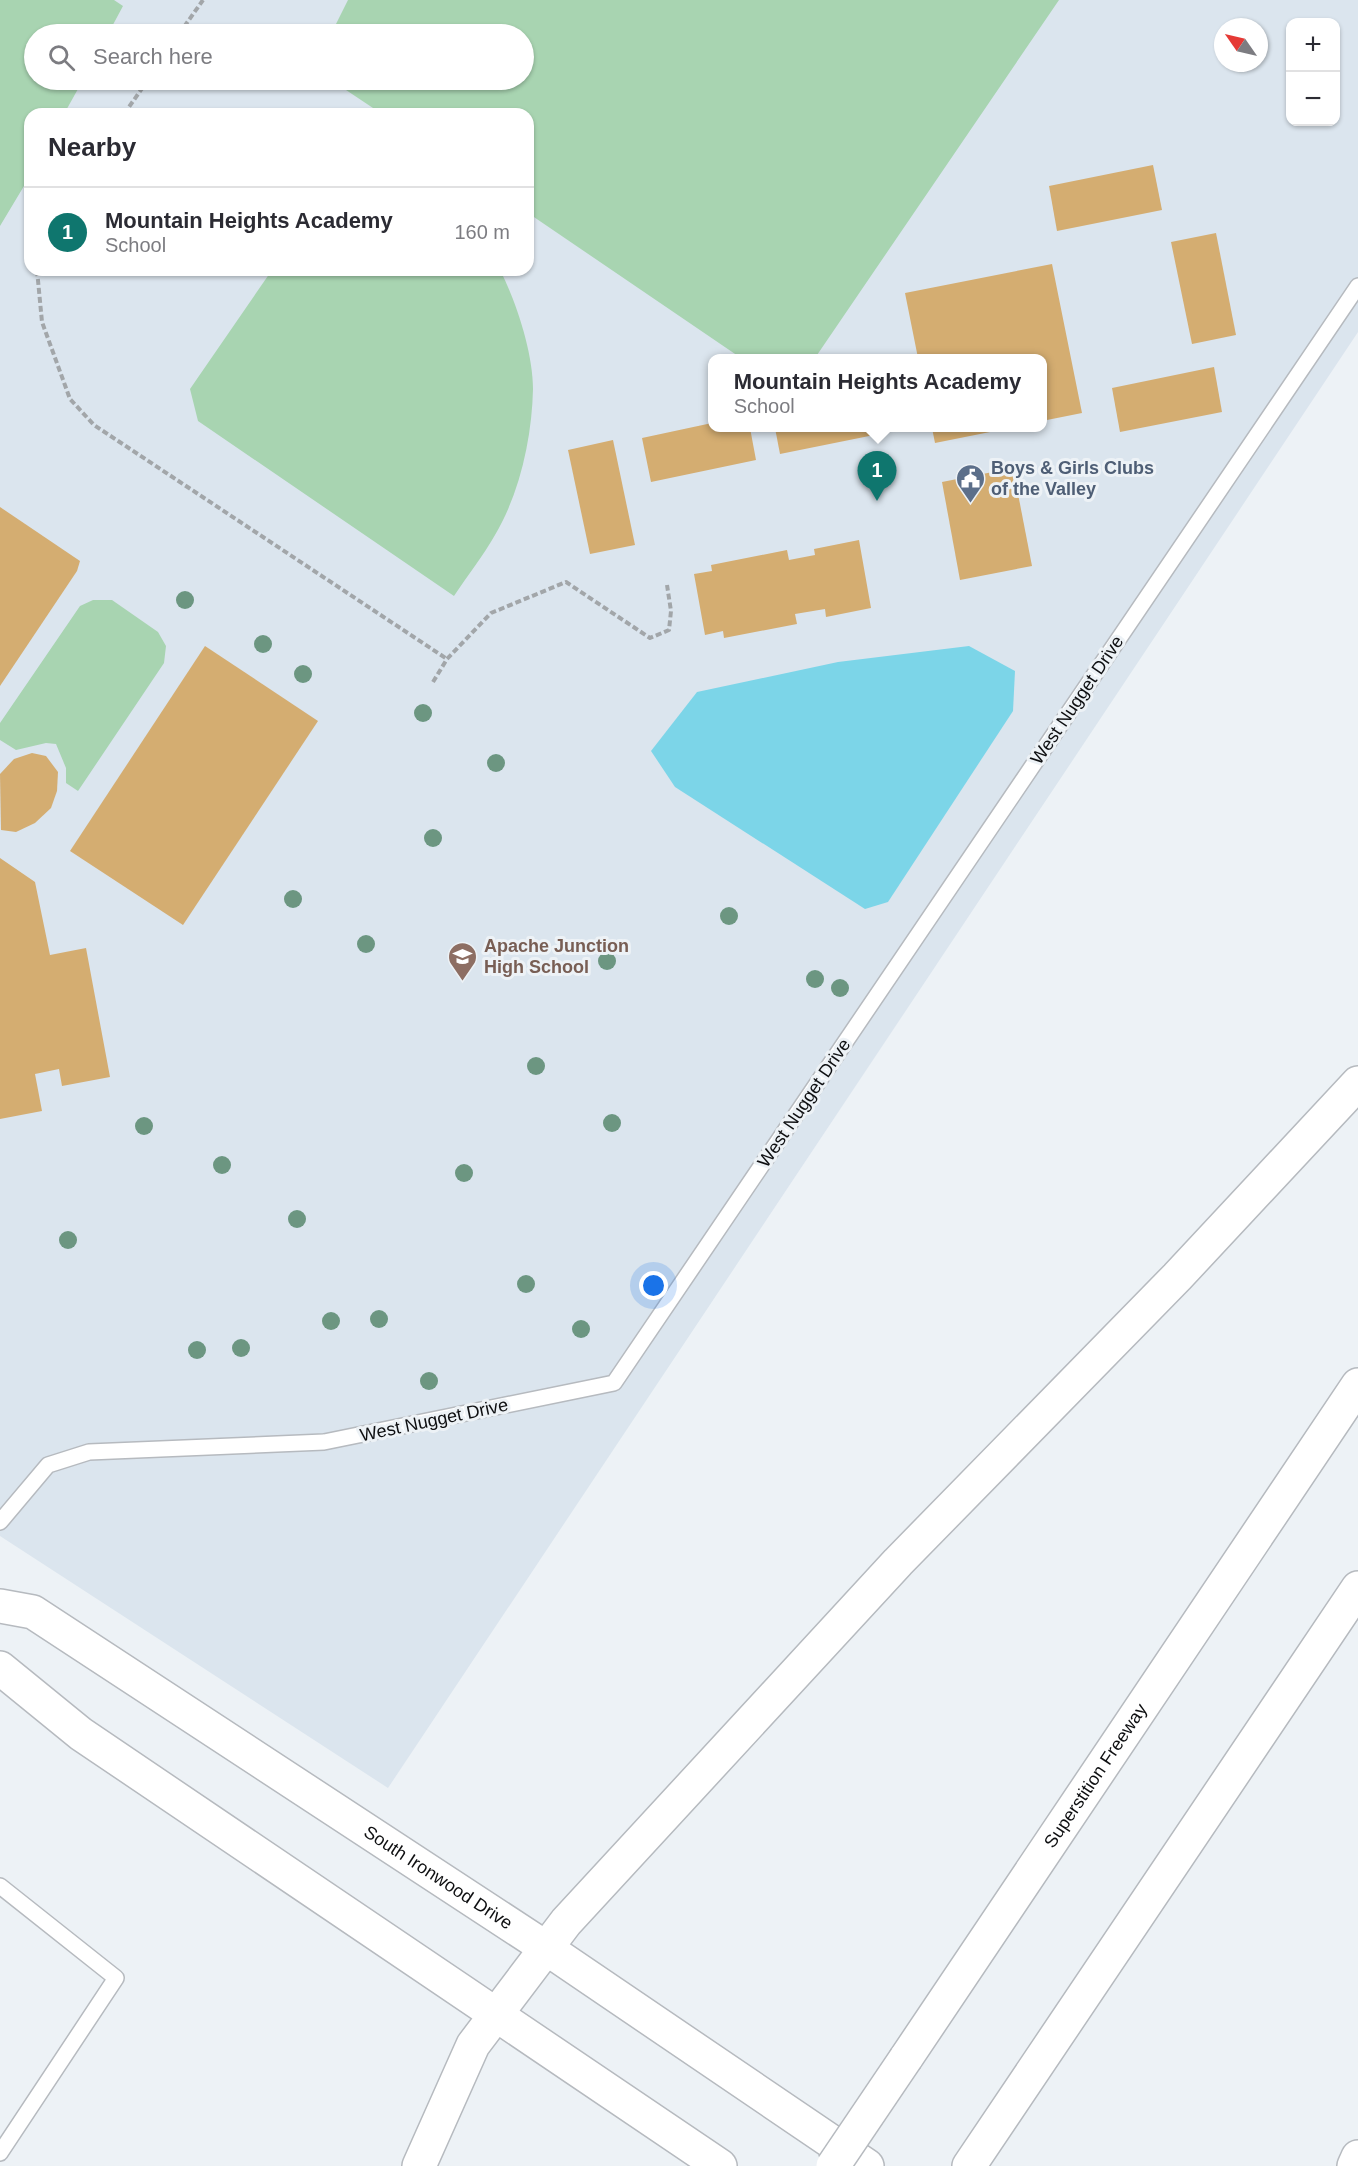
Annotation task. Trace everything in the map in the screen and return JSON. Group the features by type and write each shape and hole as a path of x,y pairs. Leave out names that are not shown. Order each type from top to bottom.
{"main road":[{"path":"419,2166 473,2045 566,1922 898,1562 1177,1277 1358,1083"},
{"name":"Superstition Freeway","path":"833,2166 1358,1385"},
{"path":"969,2166 1358,1588"},
{"name":"South Ironwood Drive","path":"0,1606 33,1612 546,1948 867,2166"},
{"path":"0,1668 81,1734 720,2166"},
{"path":"1354,2166 1358,2157"}],"lane":[{"name":"West Nugget Drive","path":"0,1522 48,1466 89,1452 324,1442 614,1383 1358,286"},
{"path":"0,1886 116,1978 0,2153"}],"path":[{"path":"186,24 203,0"},
{"path":"128,108 141,90"},
{"path":"38,276 42,322 70,399 94,425 447,659"},
{"path":"433,682 447,659 491,613 566,582 650,638 669,630 671,611 667,585"}],"shaded area":[{"name":"Apache Junction High School","path":"0,0 1358,0 1358,332 388,1788 0,1536"}],"green space":[{"path":"0,0 114,0 123,6 113,24 24,24 24,90 77,90 67,108 24,108 24,186 0,226"},
{"path":"348,0 1059,0 818,354 735,354 534,217 534,108 373,108 346,90 534,90 534,24 336,24"},
{"path":"268,276 503,276 527,344 533,389 527,445 518,483 495,535 454,596 198,421 190,389"},
{"path":"93,600 112,600 158,632 166,646 164,663 78,791 66,783 66,768 56,744 46,743 16,750 0,740 0,723 80,606"}],"water":[{"path":"969,646 1015,671 1013,711 888,902 865,909 675,787 651,751 697,692 838,662"}],"building":[{"path":"1153,165 1162,210 1057,231 1049,186"},
{"path":"1216,233 1236,335 1192,344 1171,242"},
{"path":"1052,264 1082,413 1047,420 1047,354 917,354 905,293"},
{"path":"1214,367 1222,412 1120,432 1112,388"},
{"path":"708,424 708,432 751,432 756,460 651,482 642,438"},
{"path":"776,432 884,432 884,433 780,454"},
{"path":"933,432 990,432 935,443"},
{"path":"613,440 635,545 590,554 568,450"},
{"path":"1013,468 1032,566 960,580 942,482"},
{"path":"0,507 80,561 77,571 0,686"},
{"path":"859,540 871,608 826,617 825,609 795,614 797,624 724,638 723,631 705,635 694,574 712,571 711,565 787,550 789,560 815,555 814,549"},
{"path":"205,646 318,721 183,925 70,851"},
{"path":"32,753 46,756 58,772 57,791 51,808 35,823 16,832 1,830 0,774 14,759"},
{"path":"0,858 35,882 50,955 86,948 110,1077 62,1086 59,1069 35,1074 42,1111 0,1119"}],"place":[{"name":"Mountain Heights Academy","path":"877,501"},
{"name":"Boys & Girls Clubs of the Valley","path":"970,504"},
{"name":"Apache Junction High School","path":"463,982"}]}
